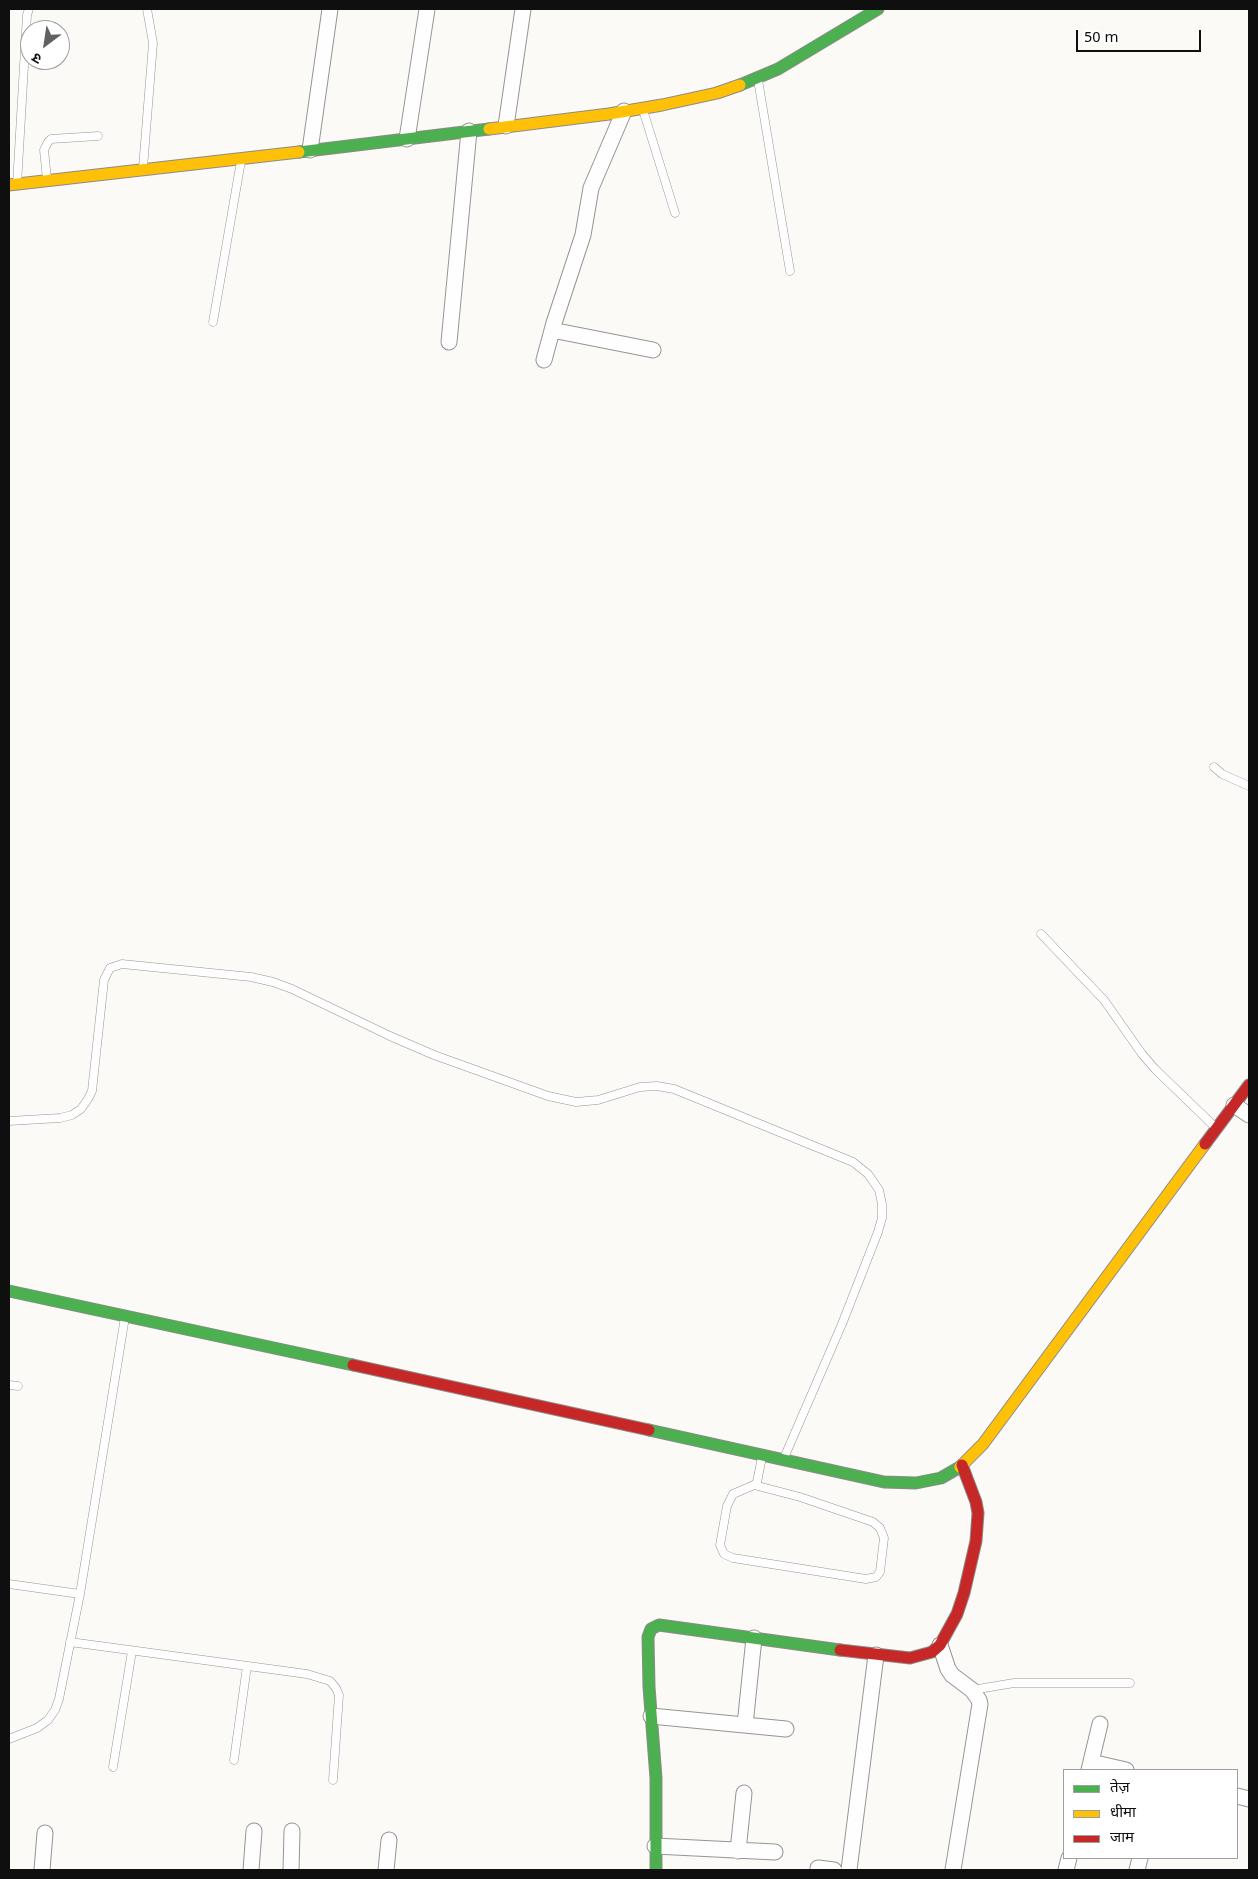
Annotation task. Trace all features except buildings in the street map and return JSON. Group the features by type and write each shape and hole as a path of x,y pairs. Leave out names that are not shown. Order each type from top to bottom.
{"street":[{"path":"310,150 330,9"},
{"path":"407,139 427,9"},
{"path":"506,126 522,9"},
{"path":"14,181 46,175 143,171 643,108 718,93 758,78 778,69 878,9"},
{"path":"544,360 583,235 591,188 624,111"},
{"path":"449,342 469,131"},
{"path":"552,330 654,350"},
{"path":"9,1291 126,1315 884,1482 916,1483 941,1478 962,1465 983,1444 1147,1220 1249,1085"},
{"path":"1234,1105 1249,1115"},
{"path":"656,1870 656,1778 650,1716 648,1632 659,1625 876,1655 910,1658 932,1652 940,1645 957,1614 976,1541 978,1513 976,1502 962,1465"},
{"path":"745,1725 754,1638"},
{"path":"940,1645 948,1669 972,1690 980,1704 953,1870"},
{"path":"849,1870 876,1655"},
{"path":"650,1716 786,1729"},
{"path":"1100,1724 1090,1766 1117,1769"},
{"path":"738,1850 744,1793"},
{"path":"252,1870 254,1831"},
{"path":"291,1870 292,1831"},
{"path":"42,1870 45,1833"},
{"path":"386,1870 390,1840"},
{"path":"655,1846 775,1852"},
{"path":"818,1868 834,1870"}],"lane":[{"path":"14,181 18,160 27,14 29,9"},
{"path":"143,171 153,43 147,9"},
{"path":"758,78 790,271"},
{"path":"643,108 674,213"},
{"path":"46,175 45,146 51,138 98,136"},
{"path":"213,322 241,159"},
{"path":"1214,768 1222,774 1249,786"},
{"path":"1041,934 1104,1000 1136,1047 1155,1069 1216,1128"},
{"path":"9,1121 60,1118 72,1115 81,1109 92,1091 104,980 110,968 122,964 251,977 273,982 434,1055 548,1096 576,1102 598,1100 640,1087 657,1086 674,1089 853,1162 868,1174 879,1190 882,1218 845,1316 783,1460"},
{"path":"9,1739 37,1728 48,1720 55,1710 59,1699 80,1594 126,1315"},
{"path":"9,1385 18,1386"},
{"path":"754,1485 800,1497 873,1522 880,1528 884,1538 880,1572 876,1577 866,1579 733,1558 724,1554 720,1545 730,1499 738,1492 754,1485 758,1478 762,1456"},
{"path":"9,1584 80,1594"},
{"path":"70,1642 321,1677 330,1681 339,1695 333,1780"},
{"path":"113,1767 132,1651"},
{"path":"234,1760 247,1666"},
{"path":"972,1690 1014,1683 1130,1683"}],"traffic: fast":[{"path":"740,85 778,69 878,9"},
{"path":"299,152 489,129"},
{"path":"9,1291 353,1365"},
{"path":"649,1430 884,1482 916,1483 941,1478 960,1467"},
{"path":"656,1870 656,1778 649,1687 648,1637 651,1629 659,1625 840,1650"}],"traffic: slow":[{"path":"489,129 609,114 662,105 717,93 740,85"},
{"path":"9,185 299,152"},
{"path":"960,1467 983,1444 1205,1144"}],"traffic: jam":[{"path":"1205,1144 1249,1085"},
{"path":"353,1365 649,1430"},
{"path":"840,1650 910,1658 932,1652 940,1645 957,1614 976,1541 978,1513 976,1502 962,1465"}]}
